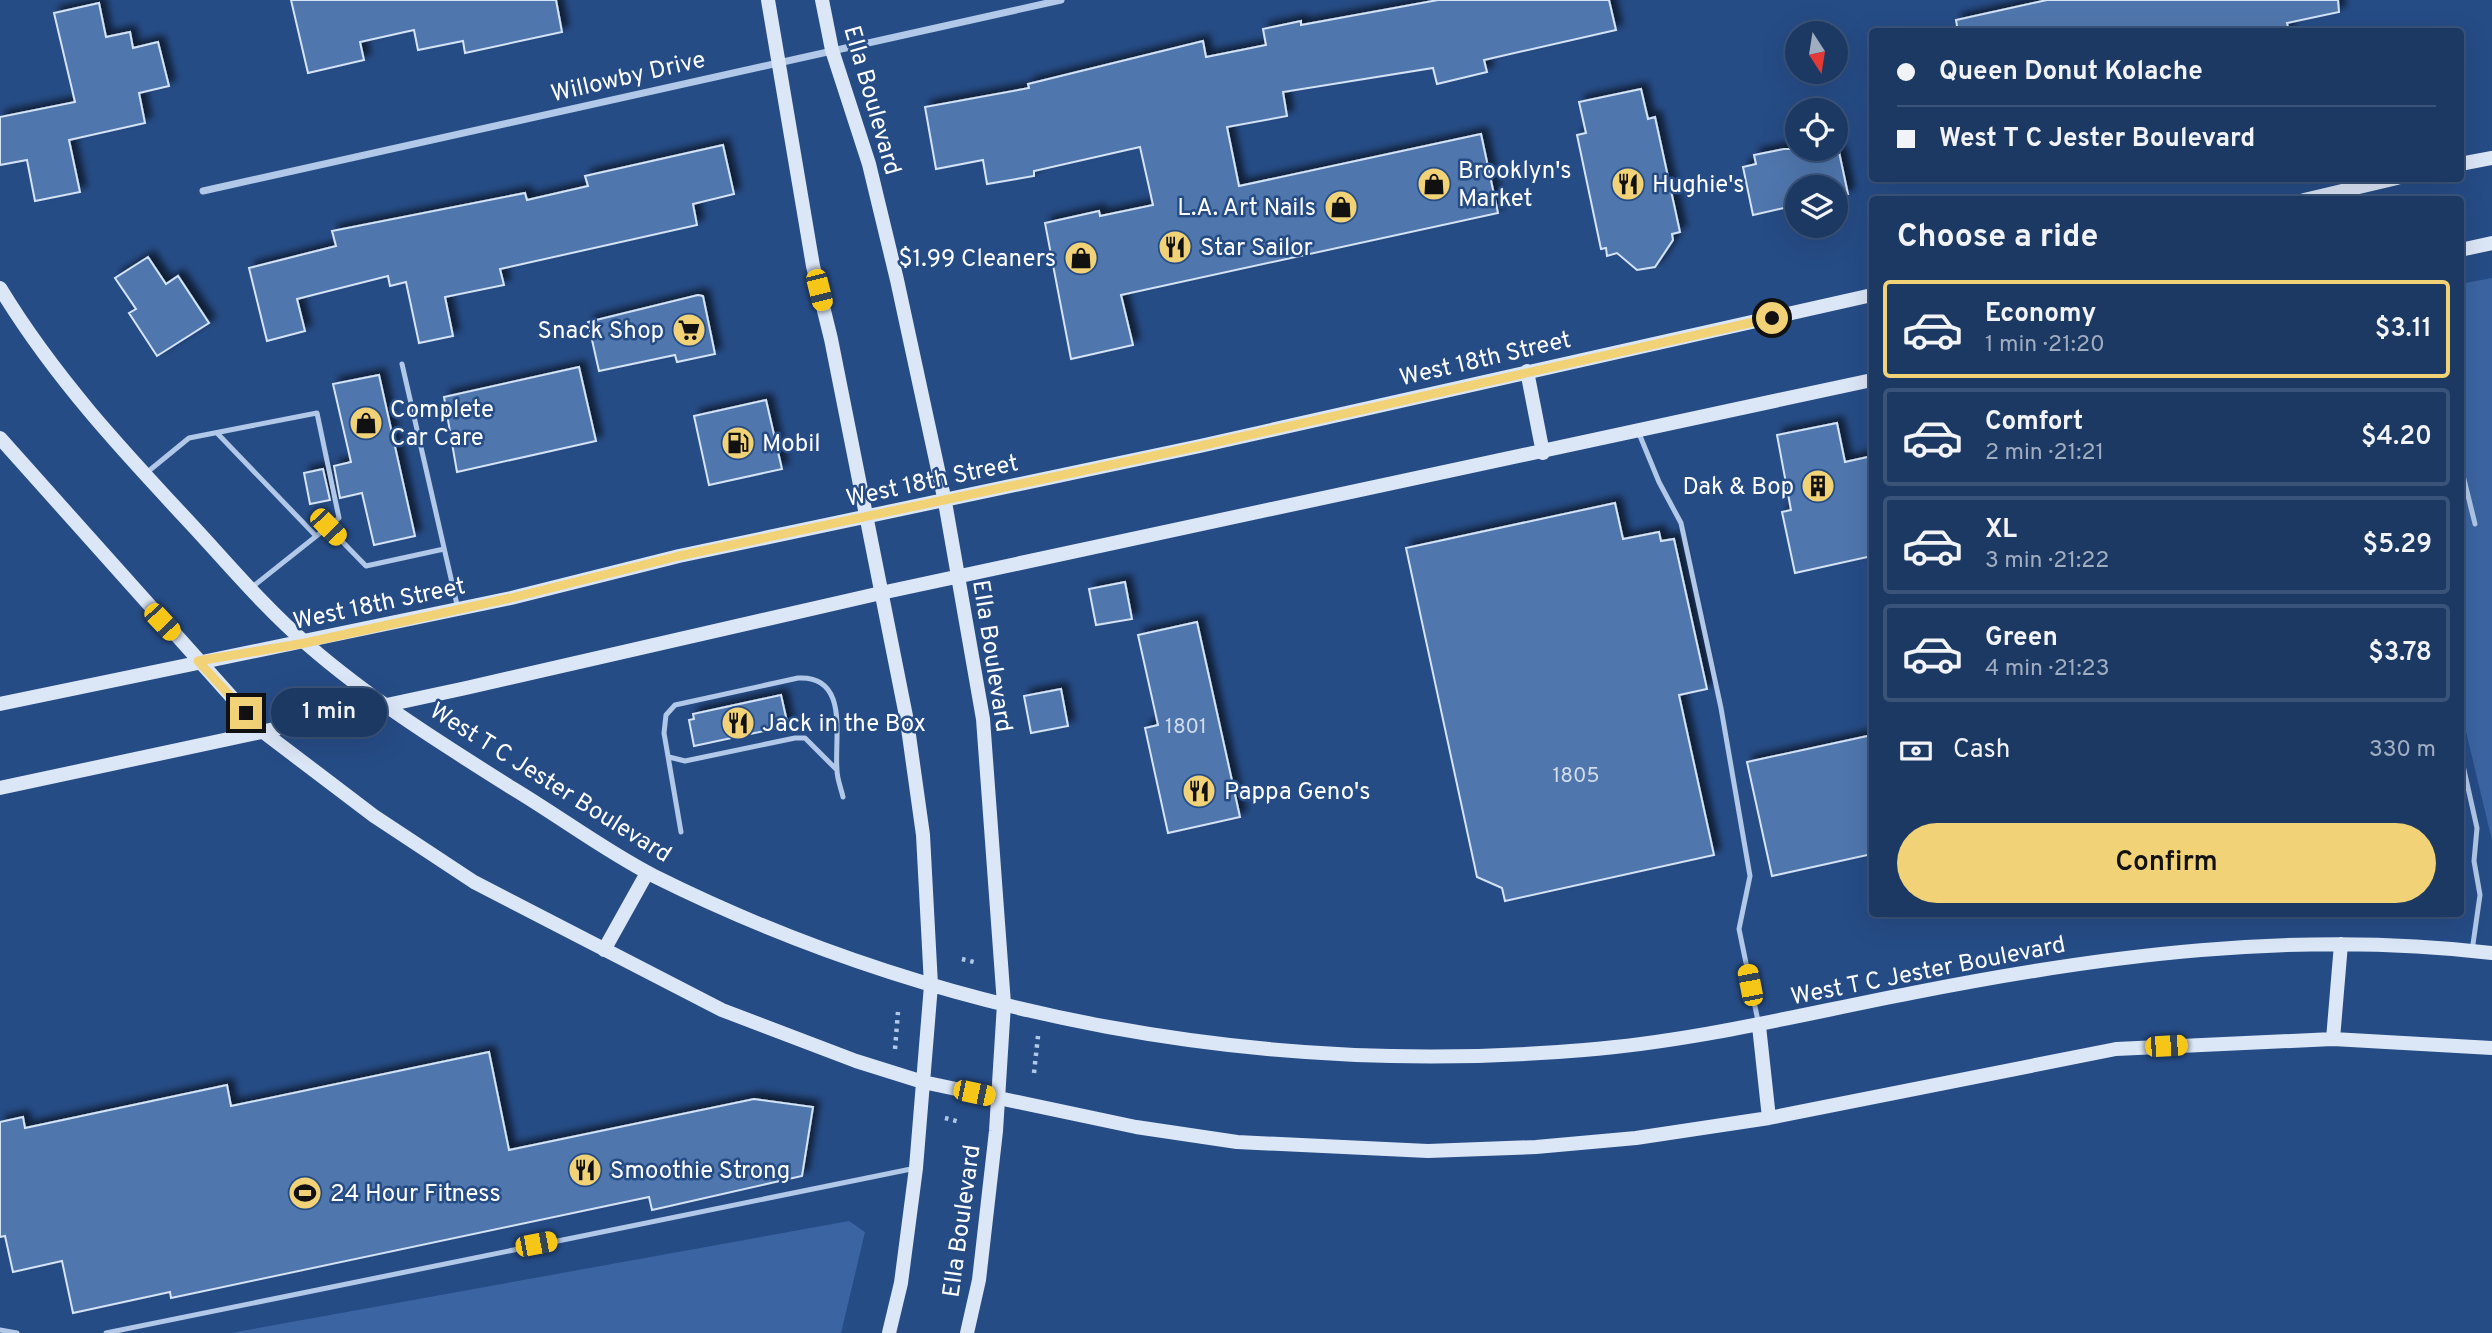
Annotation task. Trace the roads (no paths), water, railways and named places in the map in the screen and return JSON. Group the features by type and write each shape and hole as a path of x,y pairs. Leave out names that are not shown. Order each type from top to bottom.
{"main road":[{"path":"768,0 781,62 813,266 908,721 923,835 931,985 916,1168 901,1283 889,1333"},
{"name":"Ella Boulevard","path":"822,0 832,50 869,164 945,502 983,719 1004,1004 999,1099 979,1280 967,1333"},
{"path":"2464,163 2492,158"},
{"path":"2340,196 2367,193 2389,182"},
{"path":"2464,249 2492,243"},
{"name":"West T C Jester Boulevard","path":"0,288 21,322 89,415 305,643 386,706 647,873 754,921 931,985 1127,1031 1228,1047 1393,1058 1585,1050 1759,1026 1932,989 2148,953 2342,944 2492,953"},
{"name":"West 18th Street","path":"0,704 198,661 305,643 679,556 945,502 1869,296"},
{"path":"1527,371 1543,453"},
{"path":"0,788 386,706 881,593 1543,453 1869,381"},
{"path":"0,438 262,731 373,816 474,882 722,1010 856,1061 923,1082 1136,1127 1237,1142 1428,1151 1536,1147 1636,1138 1769,1118 2116,1049 2333,1039 2492,1048"},
{"path":"604,950 647,873"},
{"path":"2333,1039 2342,944"},
{"path":"1759,1026 1769,1118"}],"street":[{"name":"Willowby Drive","path":"203,191 1061,0"}],"lane":[{"path":"402,364 458,609"},
{"path":"144,474 189,438 317,413 339,518 251,588"},
{"path":"1638,431 1659,482 1681,523 1721,708 1749,876 1739,929 1759,1026"},
{"path":"217,433 316,536"},
{"path":"2464,479 2475,524"},
{"path":"328,527 366,566 444,549"},
{"path":"681,832 664,733 666,715 675,705 808,678 818,680 829,691 839,731 836,769 843,797"},
{"path":"669,757 685,761 794,737 805,738 836,769"},
{"path":"2464,770 2477,828 2474,861 2480,895 2472,951"},
{"path":"106,1333 916,1168"},
{"path":"0,1331 17,1333"}],"place":[{"name":"Brooklyn's Market","path":"1434,184"},
{"name":"Hughie's","path":"1628,184"},
{"name":"L.A. Art Nails","path":"1341,207"},
{"name":"Star Sailor","path":"1175,247"},
{"name":"$1.99 Cleaners","path":"1081,258"},
{"name":"Snack Shop","path":"689,330"},
{"name":"Complete Car Care","path":"366,423"},
{"name":"Mobil","path":"738,443"},
{"name":"Dak & Bop","path":"1818,486"},
{"name":"Jack in the Box","path":"738,723"},
{"name":"Pappa Geno's","path":"1199,791"},
{"name":"Smoothie Strong","path":"585,1170"},
{"name":"24 Hour Fitness","path":"305,1193"}]}
